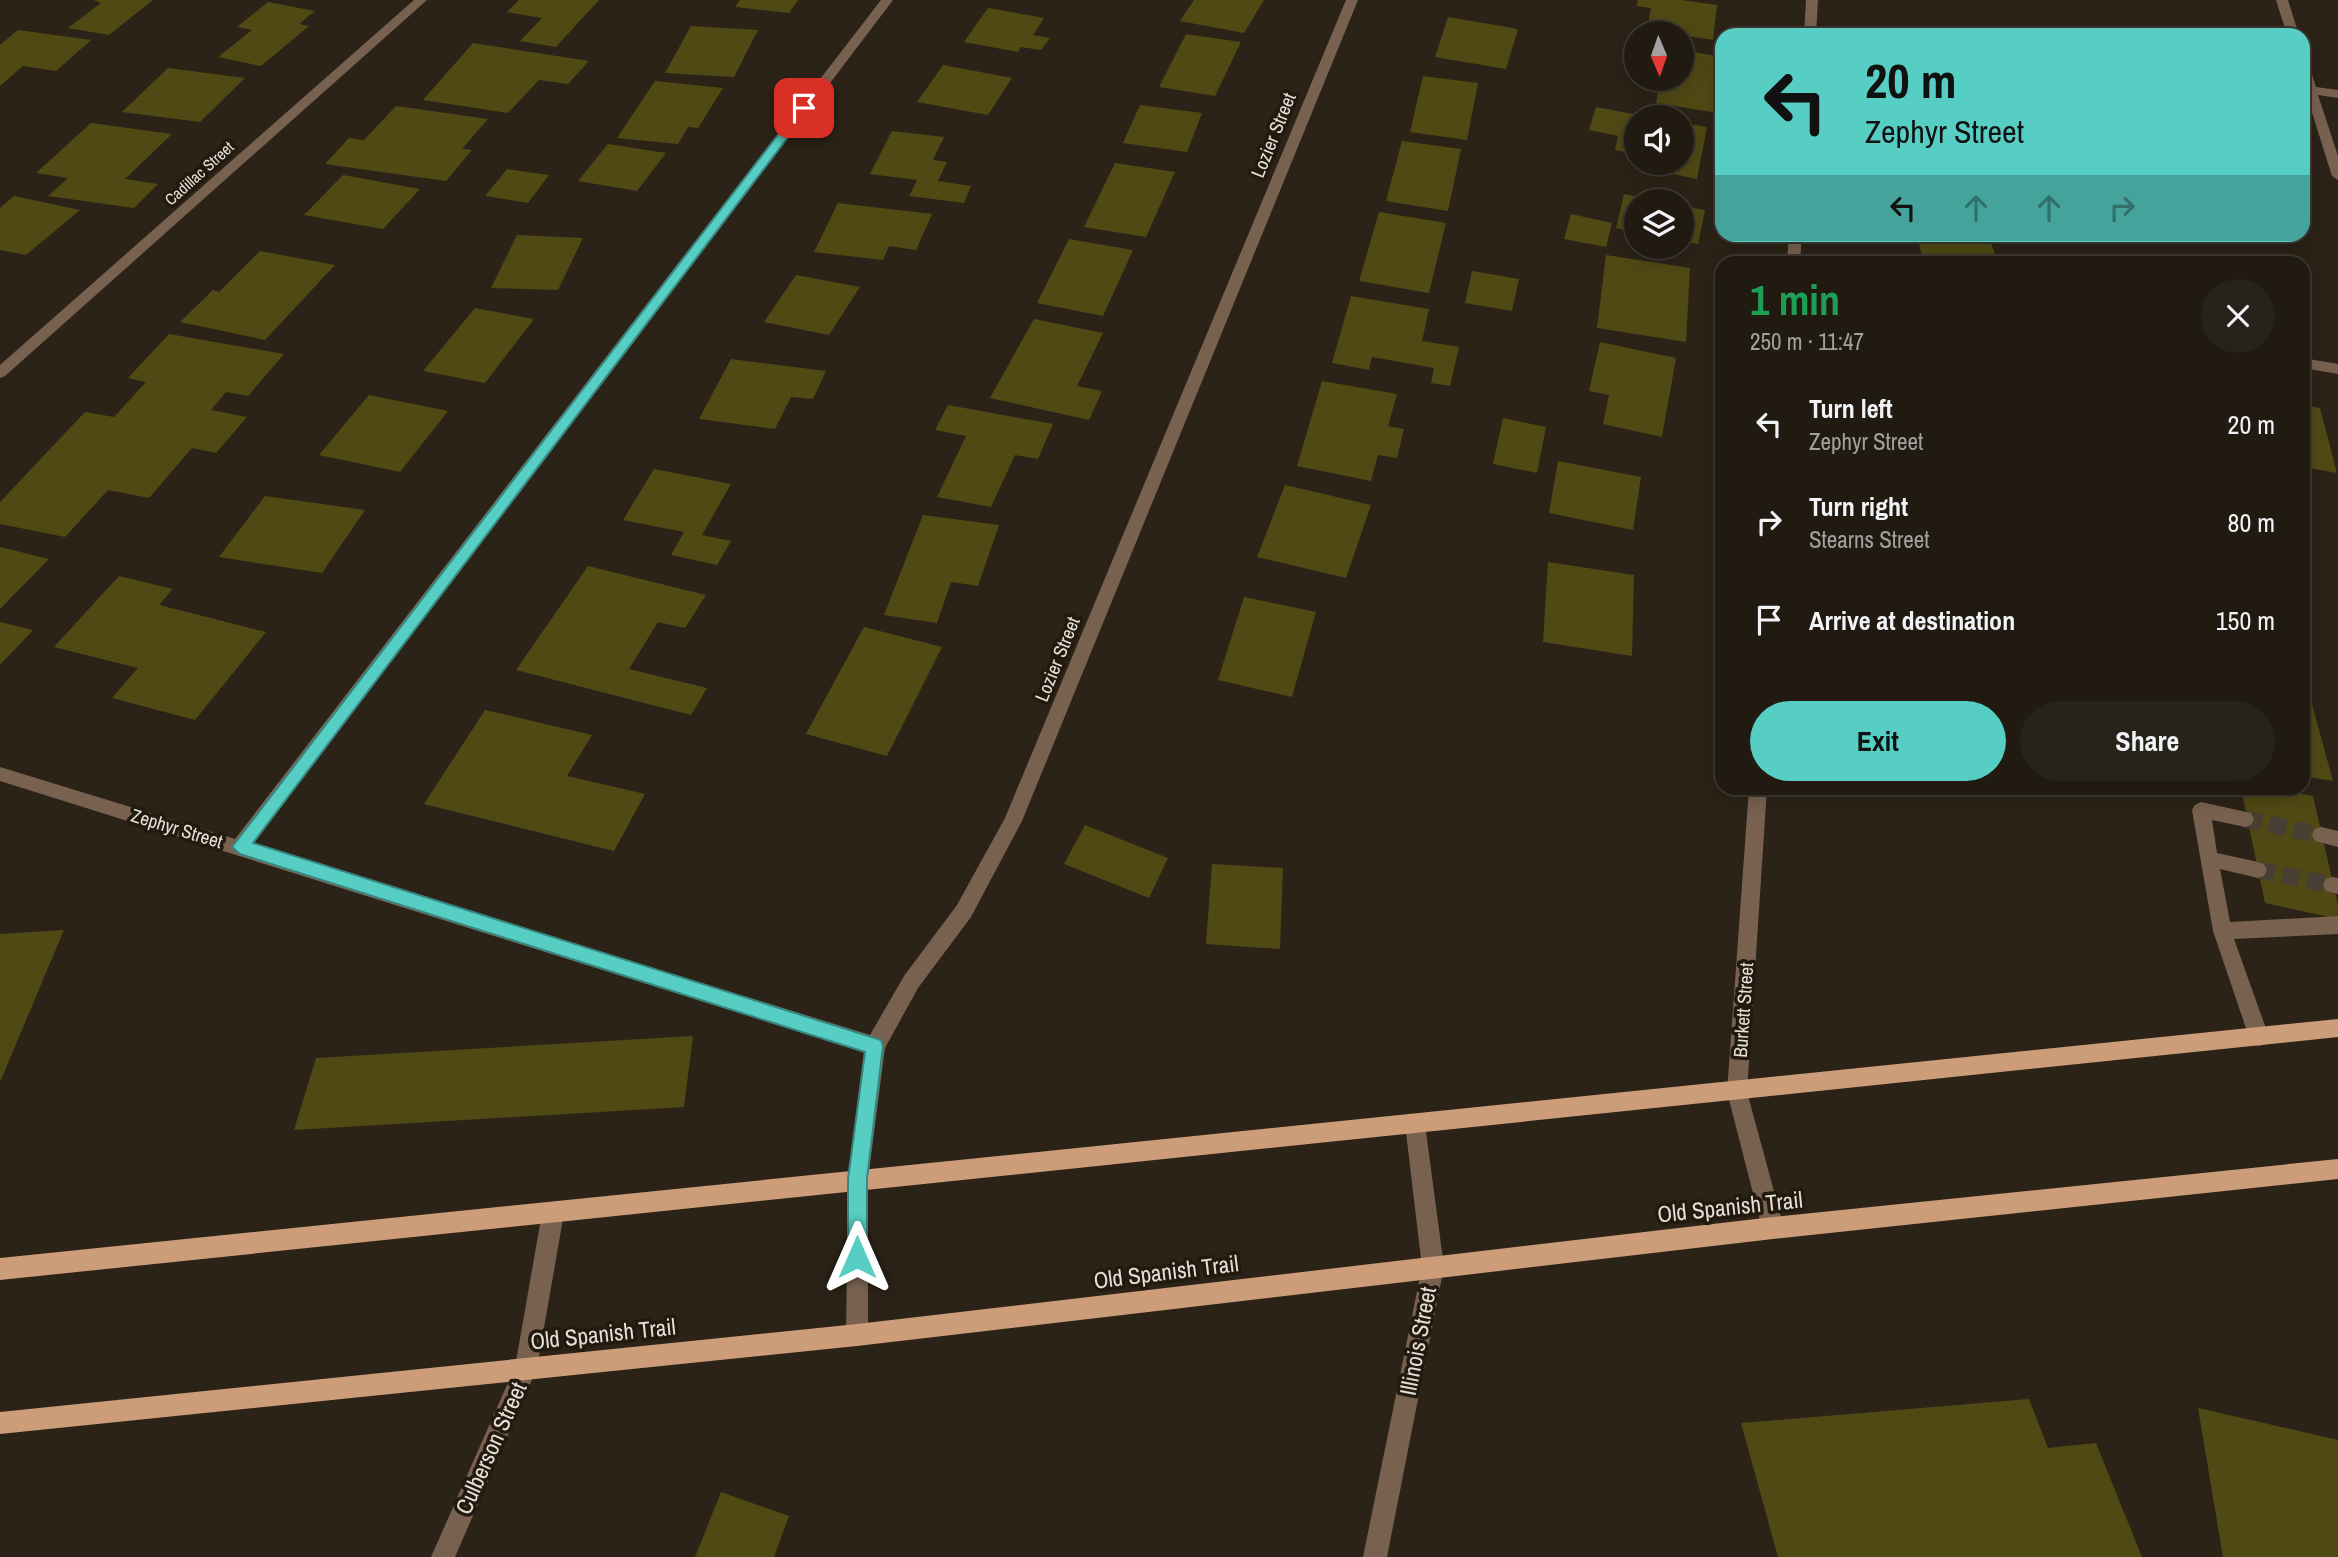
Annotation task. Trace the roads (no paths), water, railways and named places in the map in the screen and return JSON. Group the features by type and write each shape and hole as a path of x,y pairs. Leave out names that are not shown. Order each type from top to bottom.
{"main road":[{"path":"0,1269 2338,1028"},
{"name":"Old Spanish Trail","path":"0,1423 857,1335 1773,1228 2338,1169"}],"street":[{"name":"Cadillac Street","path":"0,373 421,0"},
{"path":"240,847 887,0"},
{"name":"Lozier Street","path":"857,1335 858,1179 874,1046 911,982 964,911 1013,821 1352,0"},
{"path":"1810,28 1812,0"},
{"path":"2282,0 2291,28"},
{"path":"2310,87 2338,176"},
{"path":"2311,90 2338,94"},
{"path":"2310,364 2338,369"},
{"name":"Zephyr Street","path":"0,774 874,1046"},
{"name":"Burkett Street","path":"1758,795 1737,1092 1773,1228"},
{"path":"2245,819 2201,810 2222,931 2259,1037"},
{"path":"2210,859 2258,870"},
{"path":"2222,931 2338,925"},
{"name":"Illinois Street","path":"1375,1557 1433,1267 1415,1124"},
{"name":"Culberson Street","path":"443,1557 526,1368 553,1213"}],"tunnel":[{"path":"2245,819 2321,835"},
{"path":"2258,870 2332,885"}]}
